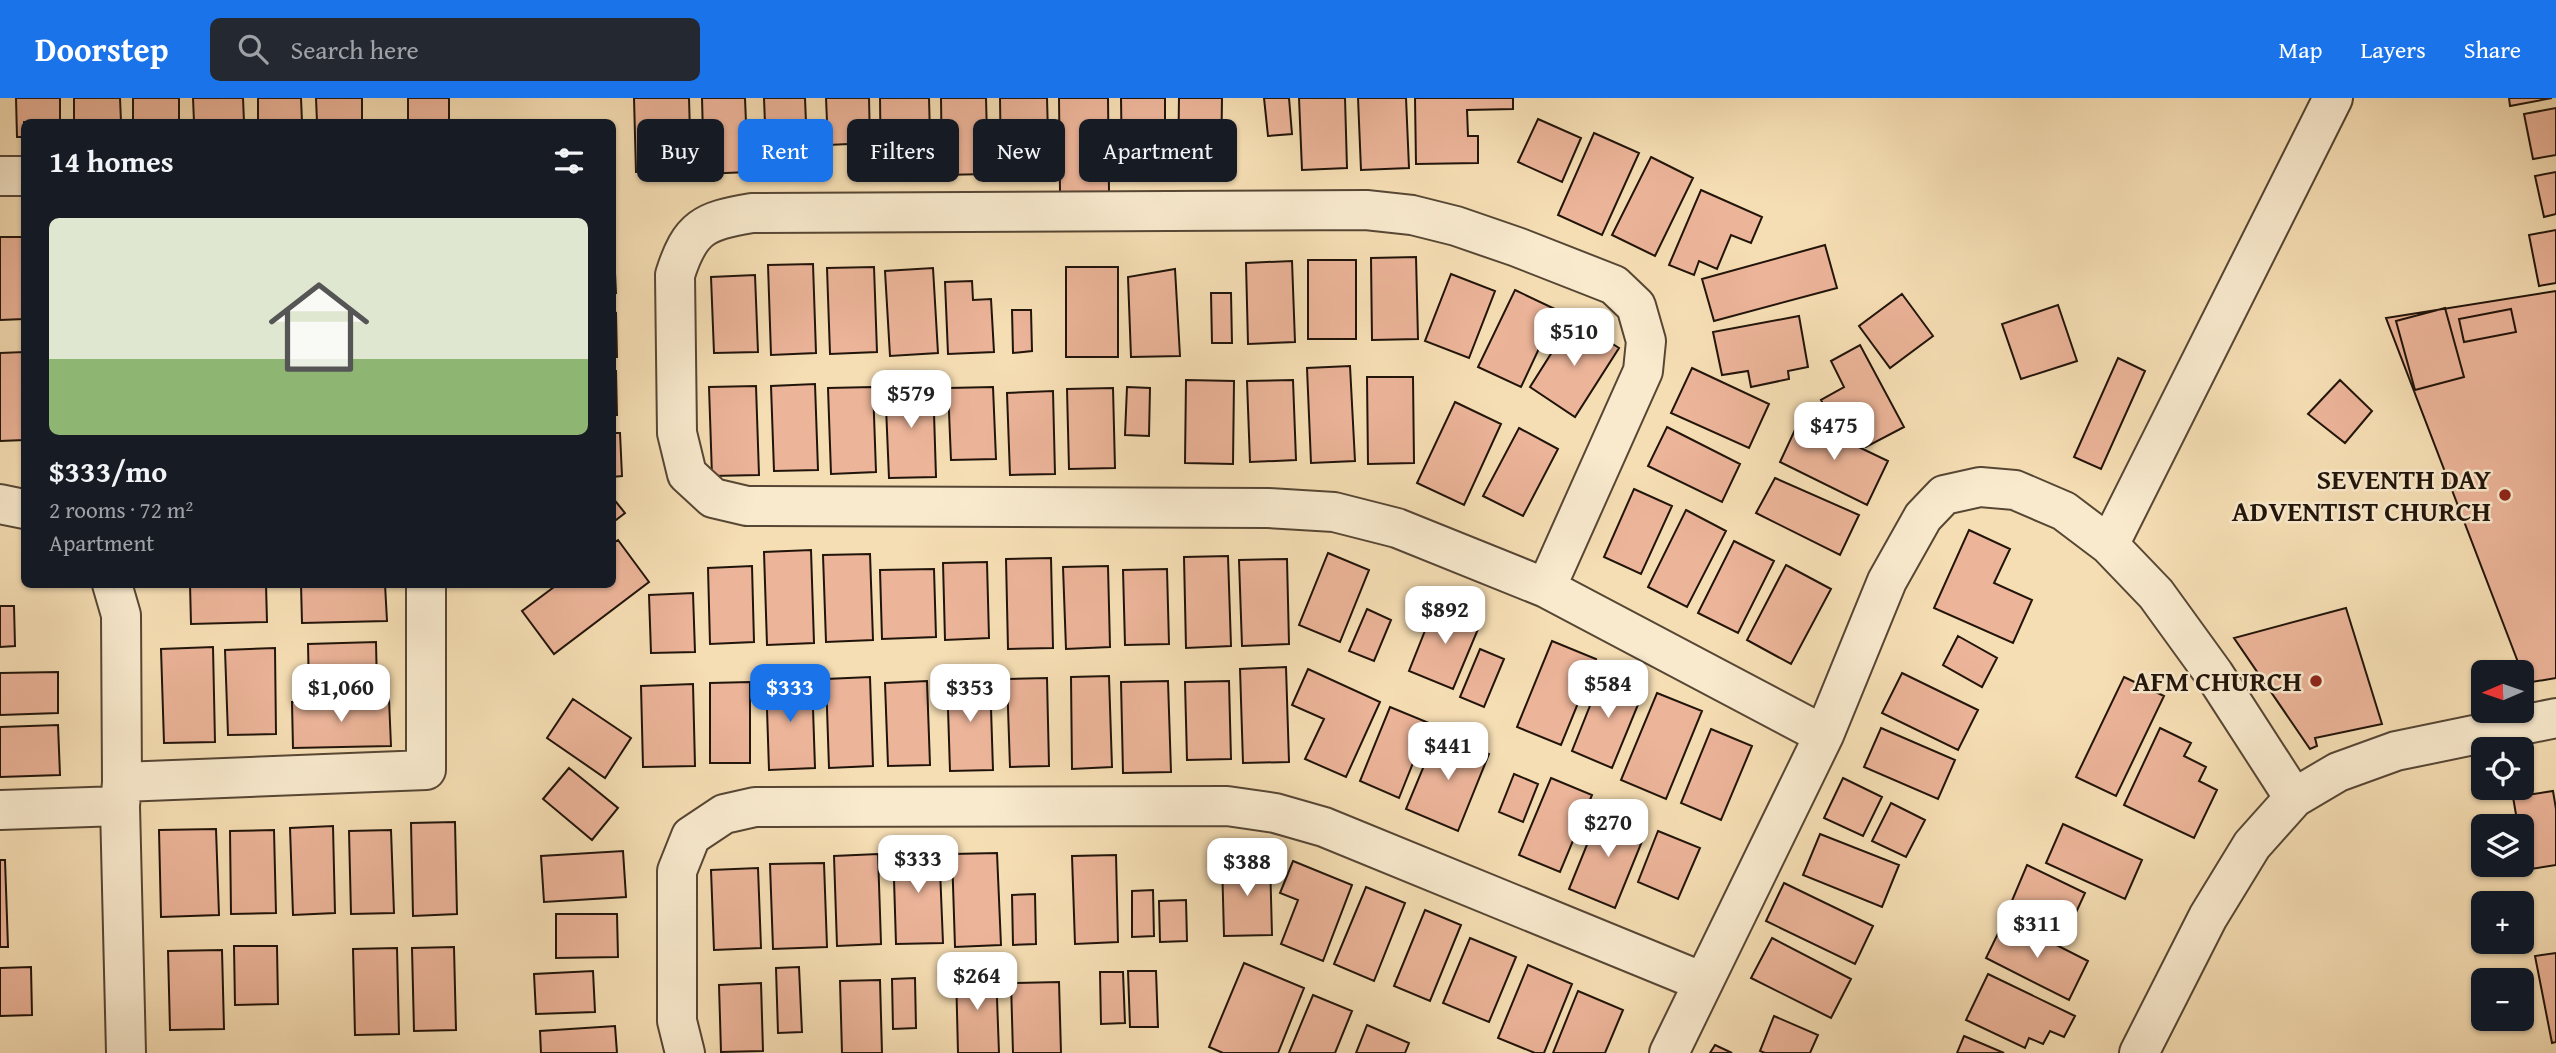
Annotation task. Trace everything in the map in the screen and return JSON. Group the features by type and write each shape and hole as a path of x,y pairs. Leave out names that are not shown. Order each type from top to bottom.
{"street":[{"path":"2109,545 2333,98"},
{"path":"0,176 21,176"},
{"path":"1546,588 1643,371 1646,341 1636,306 1614,285 1529,251 1456,226 1412,215 1366,209 752,213 722,218 699,228 683,250 675,275 677,433 687,474 713,498 747,506 1268,508 1334,512 1398,528 1546,588 1824,735"},
{"path":"1669,1053 1824,735 1886,581 1923,517 1944,495 1980,487 2015,490 2064,511 2109,545 2156,594 2294,798"},
{"path":"0,504 21,508"},
{"path":"113,588 121,615 125,1053"},
{"path":"0,810 121,794 426,770 426,588"},
{"path":"2139,1053 2208,917 2252,845 2294,798 2338,772 2396,751 2556,718"},
{"path":"685,1053 677,1021 677,871 691,836 724,814 755,807 1227,806 1275,813 1324,827 1703,982"}],"building":[{"path":"16,98 60,98 60,119 21,119 21,137 17,137"},
{"path":"74,98 120,98 121,119 74,119"},
{"path":"133,98 179,98 179,119 133,119"},
{"path":"193,98 243,98 244,119 194,119"},
{"path":"258,98 301,98 302,119 258,119"},
{"path":"316,98 362,98 362,119 317,119"},
{"path":"408,98 449,98 449,119 408,119"},
{"path":"634,98 689,98 690,119 637,119 636,172"},
{"path":"702,98 745,98 746,119 738,119 738,172 724,173 724,119 703,119"},
{"path":"764,98 805,98 806,119 765,119"},
{"path":"826,98 869,98 869,119 847,119 847,144 833,145 833,119 827,119"},
{"path":"880,98 929,98 930,119 880,119"},
{"path":"941,98 986,98 987,119 973,119 973,174 959,175 959,119 941,119"},
{"path":"1000,98 1047,98 1048,119 1000,119"},
{"path":"1059,98 1108,98 1108,119 1079,119 1079,182 1109,182 1109,192 1060,192 1060,182 1065,182 1065,119 1059,119"},
{"path":"1121,98 1165,98 1165,119 1121,119"},
{"path":"1179,98 1222,98 1222,119 1179,119"},
{"path":"1264,98 1289,98 1292,134 1268,136"},
{"path":"1299,98 1345,98 1347,168 1302,170"},
{"path":"1358,98 1406,98 1409,168 1361,170"},
{"path":"1415,98 1513,98 1513,109 1467,110 1468,136 1478,136 1478,163 1416,164"},
{"path":"2509,98 2552,98 2510,106"},
{"path":"2556,108 2556,155 2533,159 2524,114"},
{"path":"1538,119 1581,138 1562,182 1518,162"},
{"path":"1594,133 1639,153 1602,235 1558,215"},
{"path":"1651,157 1693,178 1655,256 1612,235"},
{"path":"2556,172 2556,214 2544,217 2535,176"},
{"path":"1701,190 1762,217 1751,243 1731,235 1717,269 1699,261 1694,275 1669,265"},
{"path":"2556,230 2556,283 2539,286 2529,235"},
{"path":"0,237 21,237 21,319 0,320"},
{"path":"1825,245 1837,288 1714,321 1702,279"},
{"path":"1416,257 1418,339 1372,340 1371,258"},
{"path":"1308,260 1356,260 1356,339 1308,339"},
{"path":"1292,261 1295,342 1248,344 1246,263"},
{"path":"813,264 816,353 771,355 768,265"},
{"path":"874,267 877,352 830,354 827,268"},
{"path":"1066,267 1118,267 1118,357 1066,357"},
{"path":"933,268 938,353 890,356 885,271"},
{"path":"1175,269 1180,356 1131,357 1128,277"},
{"path":"1451,274 1495,291 1469,358 1425,341"},
{"path":"755,275 758,352 714,353 711,277"},
{"path":"972,281 973,300 991,299 994,352 948,354 945,282"},
{"path":"1515,290 1557,310 1521,387 1478,367"},
{"name":"SEVENTH DAY ADVENTIST CHURCH","path":"2556,291 2556,678 2534,682 2534,660 2517,660 2386,318"},
{"path":"1211,293 1231,293 1232,343 1212,343"},
{"path":"1902,294 1933,336 1890,368 1859,326"},
{"path":"2058,305 2077,361 2021,379 2002,324"},
{"path":"2445,308 2464,377 2415,390 2396,321"},
{"path":"2511,309 2516,332 2464,342 2459,319"},
{"path":"1012,310 1031,310 1032,351 1013,353"},
{"path":"1799,316 1808,367 1788,371 1789,379 1751,387 1748,371 1722,375 1713,332"},
{"path":"1573,319 1619,348 1575,417 1530,387"},
{"path":"1860,345 1904,427 1866,447 1853,423 1838,431 1821,400 1844,387 1831,361"},
{"path":"21,352 21,440 0,441 0,353"},
{"path":"2118,358 2145,371 2101,469 2074,457"},
{"path":"1350,366 1355,461 1311,463 1307,368"},
{"path":"1692,368 1769,404 1749,448 1671,413"},
{"path":"1367,377 1413,377 1414,463 1368,464"},
{"path":"1186,380 1234,381 1233,464 1185,463"},
{"path":"1293,380 1296,460 1250,462 1247,381"},
{"path":"2340,380 2372,411 2345,443 2308,414"},
{"path":"933,381 936,477 889,478 885,383"},
{"path":"815,384 818,470 774,471 771,386"},
{"path":"756,386 759,475 712,476 709,387"},
{"path":"873,387 876,472 831,474 828,388"},
{"path":"993,387 996,459 951,460 948,388"},
{"path":"1127,387 1150,388 1149,436 1125,435"},
{"path":"1113,388 1115,468 1069,469 1067,389"},
{"path":"1053,391 1055,474 1010,475 1007,393"},
{"path":"1455,402 1501,424 1464,505 1417,483"},
{"path":"1800,419 1888,461 1867,505 1780,462"},
{"path":"1667,427 1740,464 1722,502 1648,466"},
{"path":"1519,428 1558,449 1523,516 1483,496"},
{"path":"616,433 620,433 622,476 616,477"},
{"path":"1775,478 1859,515 1840,555 1756,513"},
{"path":"1634,489 1672,506 1641,574 1604,557"},
{"path":"616,502 625,513 616,520"},
{"path":"1686,510 1726,531 1687,607 1648,587"},
{"path":"1969,530 2010,549 1994,583 2032,600 2013,643 1934,608"},
{"path":"618,540 649,582 554,654 522,611 553,588 616,588"},
{"path":"1734,541 1774,561 1738,633 1698,613"},
{"path":"811,550 814,643 767,645 764,552"},
{"path":"1328,553 1369,570 1340,642 1299,625"},
{"path":"870,554 873,640 826,642 823,555"},
{"path":"1228,556 1231,646 1186,648 1184,557"},
{"path":"1051,558 1053,648 1008,649 1006,559"},
{"path":"1287,559 1289,644 1242,646 1239,560"},
{"path":"987,562 989,638 945,640 943,563"},
{"path":"1786,565 1831,589 1791,664 1747,640"},
{"path":"752,566 754,642 710,644 708,568"},
{"path":"1108,566 1110,647 1066,649 1063,567"},
{"path":"934,569 936,637 882,639 880,570"},
{"path":"1167,569 1169,644 1125,645 1123,570"},
{"path":"190,588 266,588 267,622 191,624"},
{"path":"301,588 385,588 387,621 302,623"},
{"path":"693,593 695,652 651,653 649,595"},
{"path":"1436,603 1481,622 1453,689 1409,671"},
{"path":"0,606 14,606 15,646 0,647"},
{"name":"AFM CHURCH","path":"2346,608 2382,724 2315,738 2317,746 2310,749 2234,638"},
{"path":"1367,609 1391,620 1374,661 1349,651"},
{"path":"1958,636 1997,658 1982,687 1943,665"},
{"path":"1552,641 1596,659 1561,745 1517,727"},
{"path":"376,642 377,689 309,691 308,644"},
{"path":"213,647 215,742 164,743 161,649"},
{"path":"275,648 276,734 228,735 225,650"},
{"path":"1480,649 1504,659 1484,707 1460,697"},
{"path":"1286,667 1289,762 1243,763 1240,669"},
{"path":"1308,669 1380,702 1346,777 1305,759 1324,719 1292,705"},
{"path":"58,672 58,713 0,715 0,673"},
{"path":"1603,673 1644,690 1612,768 1572,751"},
{"path":"1902,673 1978,710 1958,750 1882,713"},
{"path":"1109,676 1112,767 1072,769 1071,677"},
{"path":"870,677 873,766 829,768 826,679"},
{"path":"990,677 993,770 950,771 947,678"},
{"path":"2124,677 2164,696 2116,796 2076,777"},
{"path":"812,678 815,768 769,770 766,679"},
{"path":"1047,678 1049,766 1010,767 1007,679"},
{"path":"927,681 930,765 888,766 885,683"},
{"path":"1168,681 1171,772 1123,773 1121,682"},
{"path":"1229,681 1231,759 1187,760 1185,682"},
{"path":"750,682 750,763 710,763 710,683"},
{"path":"693,684 695,766 643,767 641,686"},
{"path":"1657,693 1702,711 1666,799 1621,780"},
{"path":"389,699 391,746 293,748 292,702"},
{"path":"573,699 631,738 605,778 547,738"},
{"path":"1390,707 1429,723 1399,798 1360,781"},
{"path":"58,725 60,775 0,777 0,727"},
{"path":"1881,728 1955,760 1938,799 1864,767"},
{"path":"2160,728 2191,743 2184,756 2206,767 2199,781 2217,790 2194,838 2124,805"},
{"path":"1711,729 1752,746 1721,820 1681,803"},
{"path":"1438,732 1489,754 1458,831 1406,809"},
{"path":"569,768 618,808 592,840 543,799"},
{"path":"1514,774 1538,784 1523,822 1499,812"},
{"path":"1551,778 1592,795 1560,872 1519,855"},
{"path":"1843,778 1882,797 1863,836 1824,818"},
{"path":"2553,791 2556,809 2556,865 2534,868 2534,814 2516,814 2514,800 2534,800 2534,794"},
{"path":"1891,803 1925,820 1906,857 1872,841"},
{"path":"1601,810 1647,829 1615,908 1569,889"},
{"path":"455,822 457,914 413,916 411,823"},
{"path":"2063,824 2142,860 2125,899 2046,863"},
{"path":"333,826 335,913 293,915 290,828"},
{"path":"216,829 219,915 161,917 159,830"},
{"path":"274,830 276,913 231,914 230,831"},
{"path":"391,830 394,913 351,914 349,831"},
{"path":"1658,831 1700,848 1678,899 1638,882"},
{"path":"1820,834 1899,865 1882,907 1803,875"},
{"path":"939,845 943,943 896,944 893,847"},
{"path":"623,851 626,897 544,902 541,856"},
{"path":"997,853 1001,945 955,947 952,854"},
{"path":"878,854 881,944 837,946 834,856"},
{"path":"1116,855 1118,942 1075,944 1072,856"},
{"path":"0,860 5,860 8,947 0,947"},
{"path":"1270,860 1272,935 1224,936 1222,861"},
{"path":"1293,861 1352,885 1323,961 1281,944 1298,900 1280,893"},
{"path":"824,863 827,947 773,949 770,864"},
{"path":"2027,865 2085,893 2068,930 2011,903"},
{"path":"758,868 761,948 714,950 711,870"},
{"path":"1784,883 1873,926 1855,964 1766,921"},
{"path":"1366,887 1405,903 1374,981 1334,964"},
{"path":"1153,890 1154,936 1132,937 1132,891"},
{"path":"1035,894 1036,944 1013,945 1012,895"},
{"path":"1186,900 1187,941 1160,942 1159,901"},
{"path":"1425,910 1461,925 1430,1001 1394,986"},
{"path":"556,914 617,914 618,957 556,958"},
{"path":"2005,919 2088,961 2069,1000 1986,958"},
{"path":"1470,938 1516,957 1489,1022 1443,1003"},
{"path":"1772,938 1851,979 1831,1018 1751,978"},
{"path":"234,946 277,946 278,1004 235,1005"},
{"path":"454,947 456,1030 414,1031 412,948"},
{"path":"397,948 399,1034 355,1035 353,949"},
{"path":"222,950 224,1029 170,1030 168,951"},
{"path":"2556,953 2556,1042 2552,1043 2535,956"},
{"path":"1244,963 1304,988 1278,1053 1223,1053 1209,1047"},
{"path":"1528,965 1572,984 1544,1053 1535,1053 1498,1038"},
{"path":"31,967 32,1015 0,1016 0,968"},
{"path":"799,967 802,1032 778,1033 776,968"},
{"path":"593,971 595,1012 536,1014 534,974"},
{"path":"996,971 999,1053 958,1053 956,972"},
{"path":"1128,971 1156,971 1158,1027 1130,1027"},
{"path":"1100,972 1123,972 1125,1023 1101,1024"},
{"path":"1988,974 2075,1016 2064,1037 2050,1031 2043,1044 2029,1038 2025,1048 1966,1020"},
{"path":"915,978 916,1028 893,1029 892,979"},
{"path":"880,980 882,1053 842,1053 840,981"},
{"path":"1059,982 1061,1053 1013,1053 1011,983"},
{"path":"761,983 763,1051 721,1052 719,985"},
{"path":"1578,991 1623,1010 1605,1053 1553,1053"},
{"path":"1313,995 1352,1011 1335,1053 1289,1053"},
{"path":"1774,1016 1818,1035 1810,1053 1760,1051"},
{"path":"1367,1025 1409,1043 1405,1053 1356,1053"},
{"path":"615,1026 617,1053 541,1053 540,1031"},
{"path":"1964,1036 2004,1053 1957,1053"},
{"path":"1715,1045 1732,1053 1710,1053"}],"place":[{"name":"SEVENTH DAY ADVENTIST CHURCH","path":"2505,495"},
{"name":"AFM CHURCH","path":"2316,681"}]}
